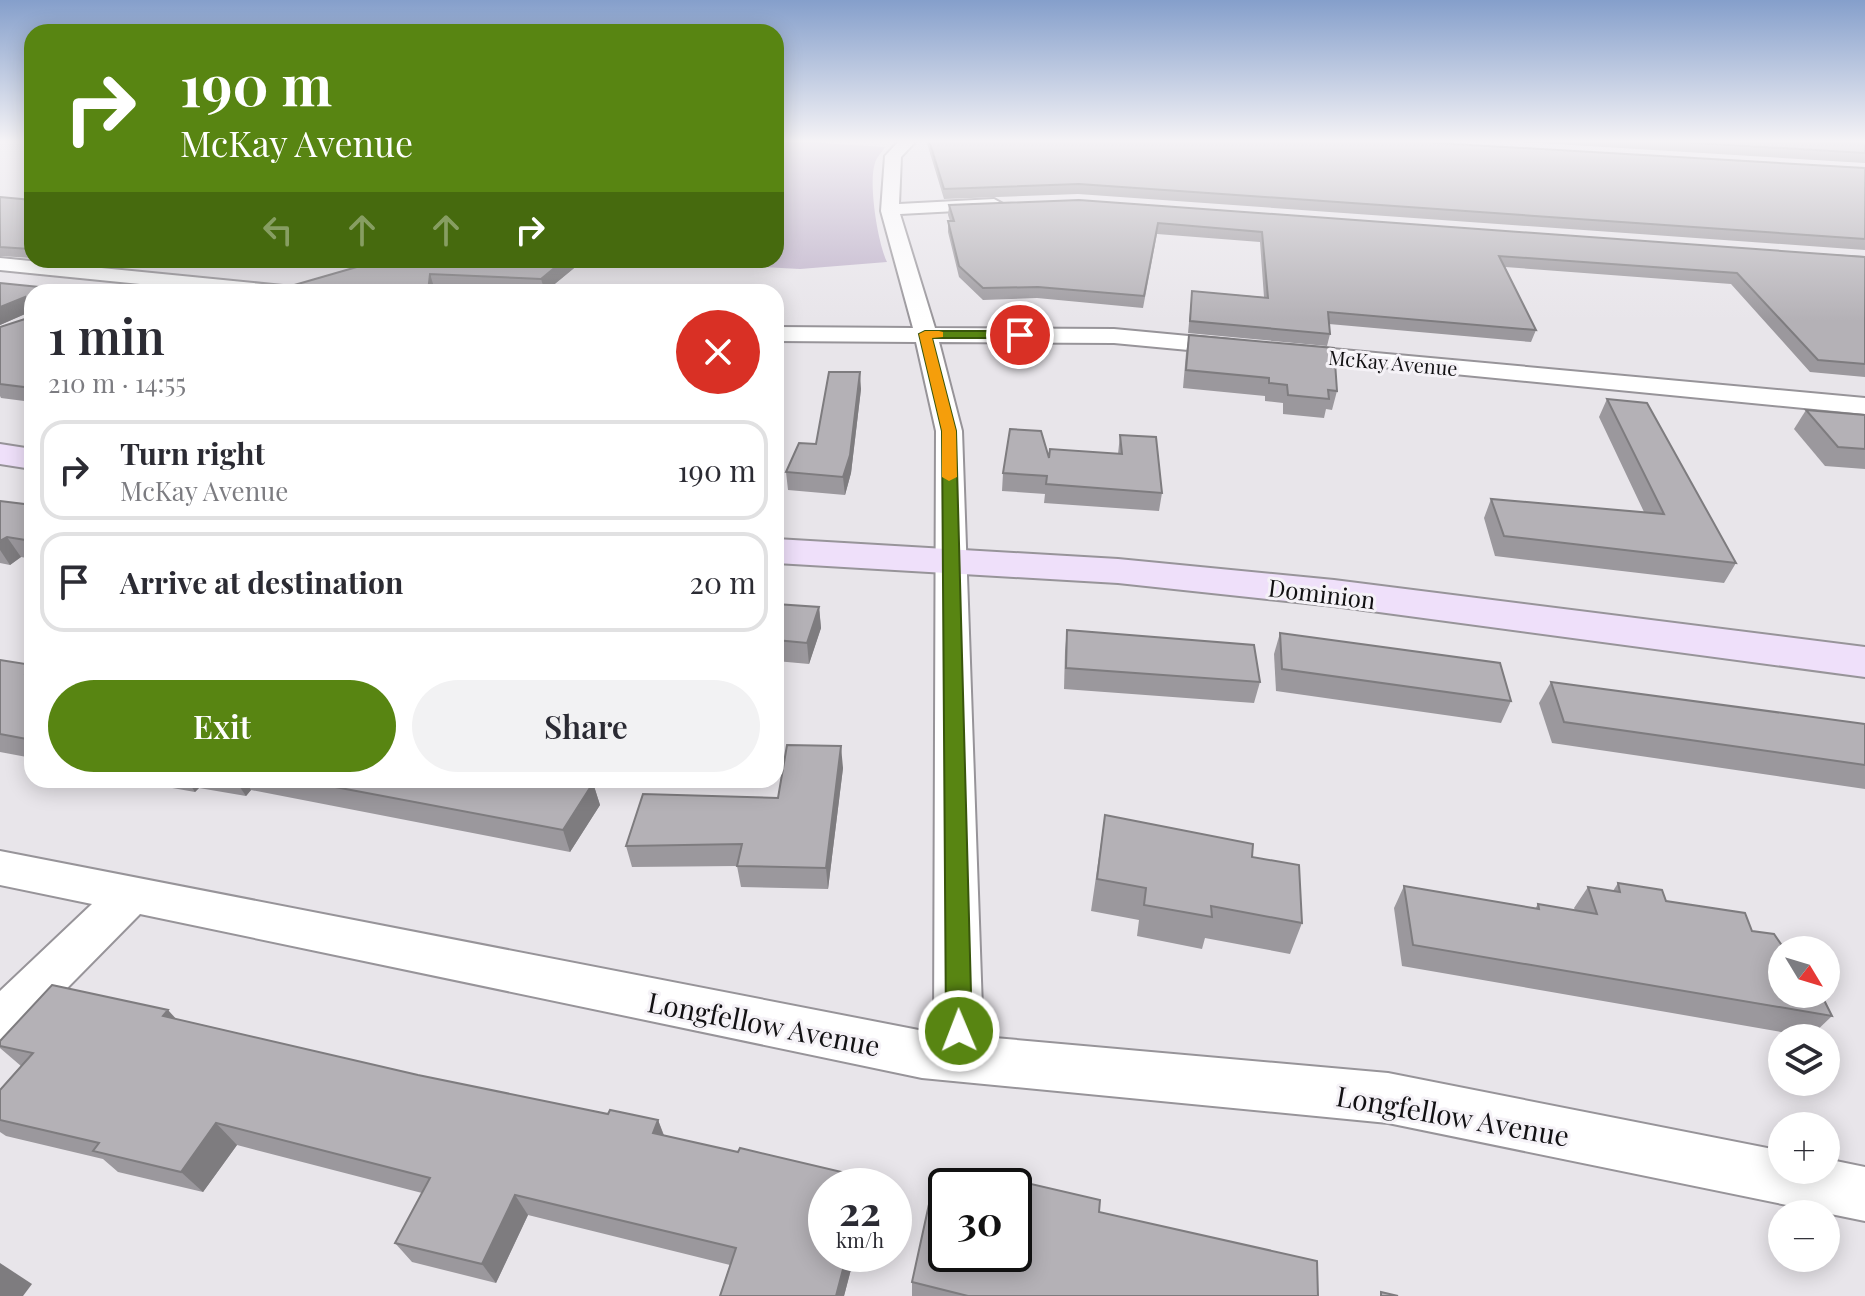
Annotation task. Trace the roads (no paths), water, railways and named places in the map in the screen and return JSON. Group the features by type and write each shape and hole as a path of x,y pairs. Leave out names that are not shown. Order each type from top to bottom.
{"street":[{"path":"891,200 890,211 949,431 959,1059"},
{"path":"890,211 909,207 1017,204"},
{"path":"0,264 24,266"},
{"path":"41,268 203,284"},
{"path":"107,284 123,276"},
{"name":"McKay Avenue","path":"784,334 1114,336 1865,406"},
{"path":"0,454 24,458"},
{"name":"Dominion","path":"784,551 1118,571 1334,593 1865,662"},
{"name":"Longfellow Avenue","path":"0,868 922,1055 1388,1098 1865,1194"},
{"path":"0,1023 130,896"}]}
